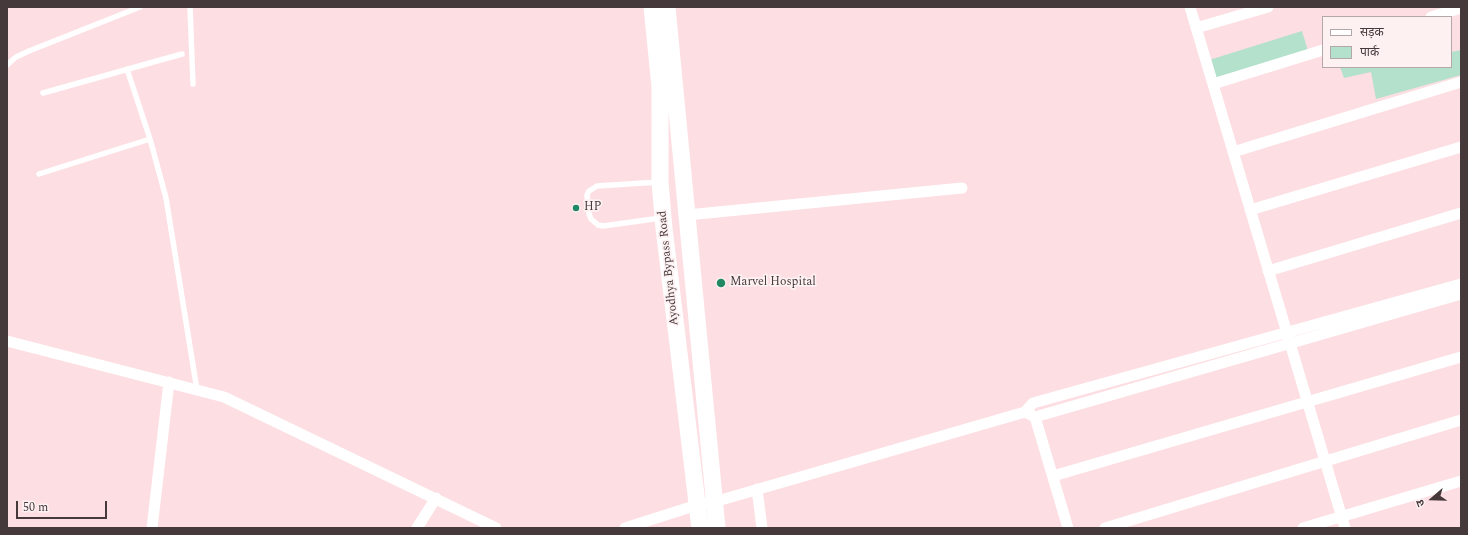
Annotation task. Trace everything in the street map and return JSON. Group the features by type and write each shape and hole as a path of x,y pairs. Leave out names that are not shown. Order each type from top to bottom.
{"main road":[{"name":"Ayodhya Bypass Road","path":"652,7 660,87 660,182 663,218 700,528"},
{"name":"Ayodhya Bypass Road","path":"667,7 717,528"},
{"path":"660,182 683,180"},
{"path":"663,218 687,215"}],"street":[{"path":"1190,7 1345,528"},
{"path":"1196,28 1268,7"},
{"path":"1434,16 1461,8"},
{"path":"1212,84 1322,50"},
{"path":"1233,152 1461,82"},
{"path":"1250,210 1461,147"},
{"path":"687,215 962,188"},
{"path":"1268,271 1461,213"},
{"path":"1025,412 1035,417 1461,284"},
{"path":"625,528 697,505 714,502 1025,412 1033,403 1461,294"},
{"path":"7,341 224,397 496,528"},
{"path":"1053,476 1461,357"},
{"path":"152,528 169,382"},
{"path":"1035,417 1068,528"},
{"path":"1105,528 1461,420"},
{"path":"1303,528 1461,481"},
{"path":"757,489 762,528"},
{"path":"417,528 436,498"}],"lane":[{"path":"7,65 16,57 29,51 140,7"},
{"path":"190,7 193,84"},
{"path":"43,93 182,54"},
{"path":"127,69 150,139 166,198 197,390"},
{"path":"39,174 150,139"},
{"path":"660,182 597,186 589,191 587,195 589,214 594,223 598,225 603,226 663,218"}],"green space":[{"path":"1302,31 1310,58 1213,84 1206,61"},
{"path":"1461,50 1461,75 1376,99 1371,72 1344,78 1340,68 1452,68 1452,52"}],"place":[{"name":"HP","path":"576,208"},
{"name":"Marvel Hospital","path":"721,283"}]}
